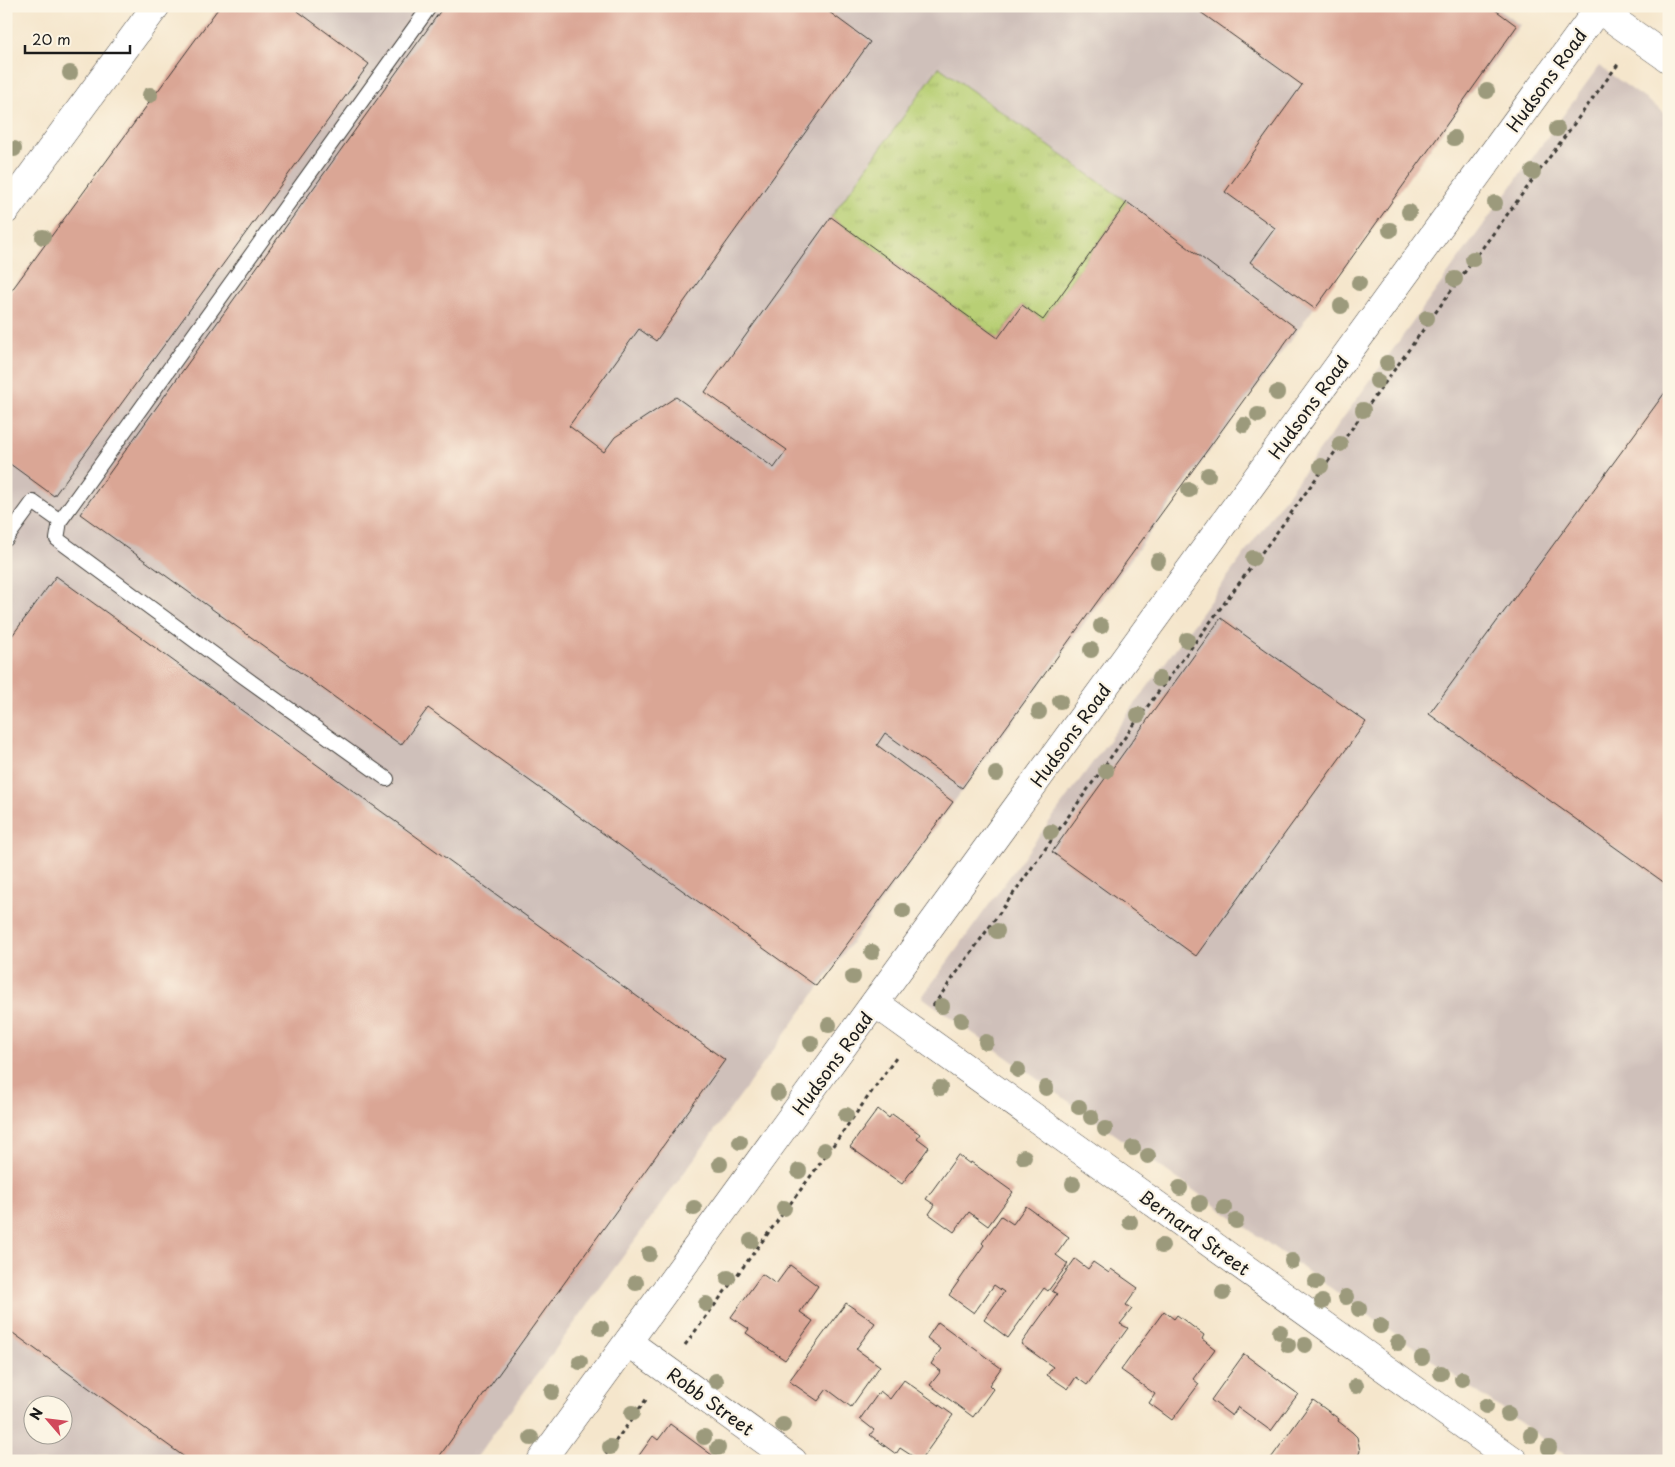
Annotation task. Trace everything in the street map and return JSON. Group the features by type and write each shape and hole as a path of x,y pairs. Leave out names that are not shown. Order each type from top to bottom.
{"street":[{"path":"6,210 156,6"},
{"path":"1596,8 1669,59"},
{"name":"Hudsons Road","path":"541,1461 1596,8"},
{"name":"Bernard Street","path":"875,1003 1514,1461"},
{"name":"Robb Street","path":"628,1342 793,1461"}],"lane":[{"path":"387,778 243,676 57,540 60,521 430,6"},
{"path":"6,539 33,502 60,521"}],"path":[{"path":"601,1461 816,1169 1133,726 1286,520 1464,273 1638,37"}],"shaded area":[{"path":"223,6 1493,6 1520,25 474,1461 6,1461 6,303"},
{"path":"1599,66 1669,116 1669,1461 1574,1461 922,997"}],"green space":[{"path":"939,67 1127,202 1043,320 1022,305 998,338 831,217"}],"building":[{"path":"220,6 291,6 369,64 54,496 6,461 6,298"},
{"path":"444,6 821,6 870,42 656,341 639,329 569,426 604,452 615,437 676,397 774,468 787,450 705,392 831,217 998,338 1022,305 1043,320 1127,202 1296,328 962,788 885,733 877,745 953,802 816,986 428,708 401,745 80,514"},
{"path":"1192,6 1490,6 1517,26 1315,309 1250,262 1275,228 1225,192 1302,85"},
{"path":"1669,387 1669,886 1429,714"},
{"path":"56,576 725,1060 436,1461 190,1461 6,1328 6,644"},
{"path":"1221,618 1366,722 1196,956 1052,852"},
{"path":"878,1109 889,1118 892,1114 920,1134 917,1138 929,1147 902,1184 850,1147"},
{"path":"958,1155 1013,1192 988,1226 969,1212 954,1232 929,1214 935,1205 926,1199"},
{"path":"1026,1206 1069,1237 1056,1255 1068,1264 1048,1291 1044,1288 1008,1338 984,1320 1004,1292 994,1285 974,1313 949,1295 984,1245 982,1243 1001,1216 1013,1224"},
{"path":"1075,1259 1088,1269 1093,1262 1109,1273 1111,1269 1138,1288 1126,1305 1132,1309 1120,1324 1128,1328 1087,1385 1076,1377 1068,1389 1047,1375 1053,1367 1021,1344 1057,1294 1052,1291"},
{"path":"790,1265 818,1286 800,1312 813,1321 785,1360 746,1333 749,1329 731,1317 762,1274 776,1284"},
{"path":"846,1303 875,1323 856,1349 880,1366 851,1407 827,1389 818,1401 789,1381"},
{"path":"1164,1311 1174,1319 1177,1315 1204,1335 1202,1339 1215,1349 1193,1379 1199,1384 1172,1420 1149,1403 1155,1394 1121,1370"},
{"path":"938,1322 1001,1368 989,1385 993,1389 973,1417 930,1385 941,1371 931,1364 941,1349 927,1338"},
{"path":"1244,1354 1298,1394 1271,1431 1238,1407 1232,1416 1211,1400"},
{"path":"904,1380 953,1415 920,1461 900,1448 896,1454 870,1435 874,1430 860,1419 880,1391 890,1399"},
{"path":"1313,1400 1339,1419 1338,1421 1357,1437 1360,1451 1356,1461 1269,1461"},
{"path":"670,1424 720,1461 635,1461 653,1436 658,1440"}]}
